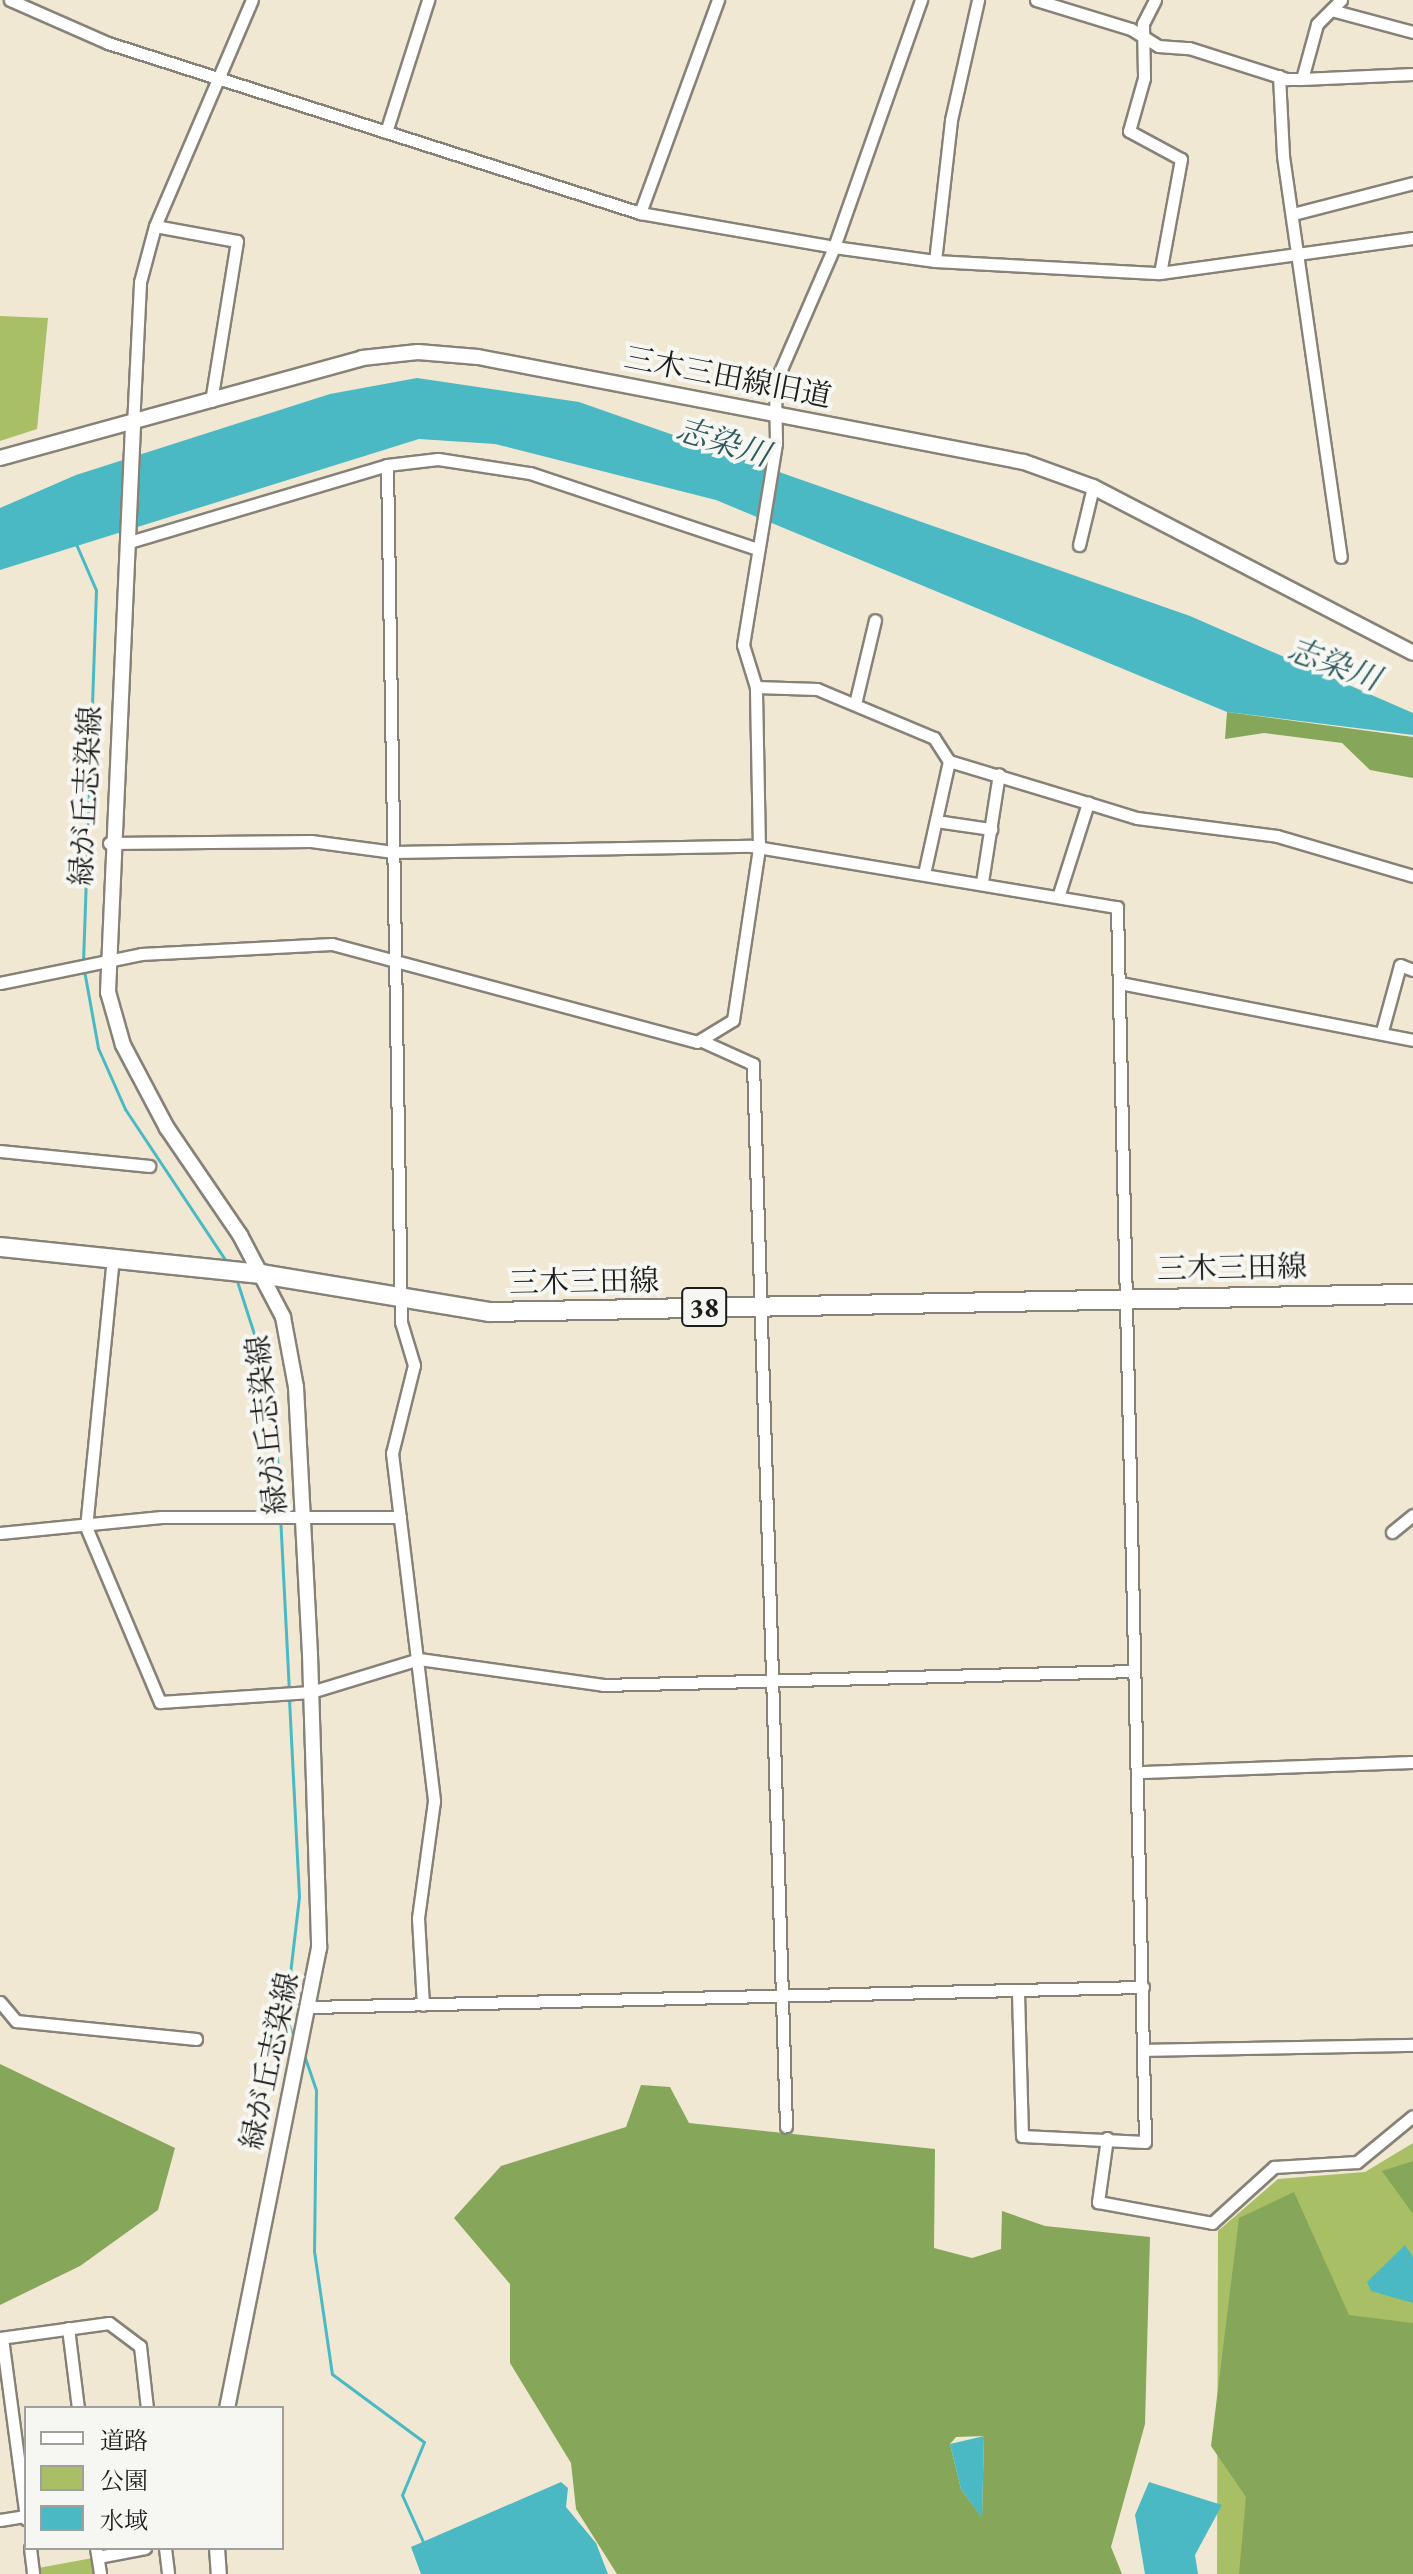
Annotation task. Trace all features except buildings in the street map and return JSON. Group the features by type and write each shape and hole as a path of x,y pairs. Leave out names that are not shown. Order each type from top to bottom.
{"main road":[{"name":"三木三田線","path":"0,1247 262,1274 489,1312 1127,1297 1413,1294"}],"street":[{"path":"10,0 108,43 640,213 834,247 935,261 1160,273 1413,238"},
{"path":"133,426 140,282 155,226 216,77 252,0"},
{"path":"386,132 428,0"},
{"path":"640,213 718,0"},
{"path":"702,1041 733,1020 759,848 756,687 743,645 776,443 775,383 834,247 921,0"},
{"path":"935,261 951,120 978,0"},
{"path":"1036,0 1144,38 1279,76 1302,79 1413,74"},
{"path":"1155,0 1144,38 1144,78 1129,131 1181,159 1160,273"},
{"path":"1302,79 1317,24 1341,0"},
{"path":"1331,10 1413,32"},
{"path":"1279,76 1297,254 1341,557"},
{"path":"1293,214 1413,183"},
{"path":"155,226 237,241 211,401"},
{"name":"三木三田線旧道","path":"0,458 133,426 362,358 418,352 777,414 1024,462 1093,487 1413,653"},
{"name":"緑が丘志染線","path":"133,426 104,960 123,1045 167,1128 262,1274 283,1317 296,1387 303,1516 319,1948 311,2007 227,2406"},
{"path":"126,543 387,465 438,459 530,473 757,549"},
{"path":"387,465 403,1298 414,1365 392,1453 434,1801 418,1918 423,2005"},
{"path":"1079,545 1093,487"},
{"path":"855,704 875,620"},
{"path":"756,687 817,689 934,738 949,761 1137,818 1277,836 1413,876"},
{"path":"924,874 949,761"},
{"path":"982,882 999,774"},
{"path":"1059,894 1088,803"},
{"path":"936,821 991,829"},
{"path":"109,843 311,841 393,852 759,848 1059,894 1117,907 1134,1671 1142,1772 1145,2142 1022,2136 1018,1990"},
{"path":"0,983 104,960 332,944 396,958 702,1041 753,1064 786,2126"},
{"path":"1382,1031 1400,965 1413,970"},
{"path":"1120,983 1382,1031 1413,1040"},
{"path":"0,1151 149,1166"},
{"path":"113,1257 86,1527 160,1702 311,1692 419,1659 603,1685 1134,1671"},
{"path":"0,1533 266,1515 400,1517"},
{"path":"1392,1532 1413,1515"},
{"path":"1142,1772 1413,1762"},
{"path":"311,2007 1143,1987"},
{"path":"0,2002 16,2021 196,2039"},
{"path":"1144,2050 1413,2045"},
{"path":"1107,2138 1098,2202 1212,2223 1274,2167 1357,2162 1413,2116"},
{"path":"24,2503 1,2338 109,2323 140,2346 147,2406"},
{"path":"68,2328 78,2406"},
{"path":"0,2520 24,2517"},
{"path":"30,2550 33,2574"},
{"path":"100,2574 97,2553 126,2550"},
{"path":"165,2550 168,2574"},
{"path":"217,2550 219,2574"}],"green space":[{"path":"0,316 48,318 37,429 0,441"},
{"path":"1227,712 1413,737 1413,778 1370,770 1342,743 1264,733 1225,739"},
{"path":"0,2064 175,2148 158,2210 80,2266 0,2305"},
{"path":"641,2085 670,2087 689,2123 935,2149 934,2248 972,2258 1001,2249 1002,2211 1045,2226 1150,2237 1145,2424 1111,2547 1122,2574 617,2574 576,2509 571,2463 510,2363 510,2284 454,2218 501,2166 626,2127","holes":["984,2436 982,2516 961,2489 950,2444 956,2437"]},
{"path":"1413,2143 1413,2574 1217,2574 1218,2231 1278,2179 1365,2172"},
{"path":"1413,2161 1413,2214 1382,2171"},
{"path":"1294,2192 1349,2315 1413,2323 1413,2574 1239,2574 1246,2497 1211,2446 1239,2218"},
{"path":"98,2557 100,2574 33,2574 33,2569"}],"water":[{"path":"417,378 579,402 1190,616 1413,713 1413,735 1227,712 716,500 495,444 419,439 0,570 0,508 76,475 330,394"},
{"path":"1405,2245 1413,2257 1413,2303 1371,2291 1367,2282"},
{"path":"984,2436 982,2518 961,2489 950,2444"},
{"path":"561,2482 568,2488 566,2507 596,2543 608,2574 421,2574 411,2547"},
{"path":"1149,2482 1222,2505 1195,2555 1198,2574 1145,2574 1135,2515"}],"waterway":[{"path":"76,544 96,590 83,963"},
{"path":"84,970 98,1048 125,1109 228,1264"},
{"path":"236,1278 274,1396 289,1691"},
{"path":"289,1699 299,1897 285,2016 294,2039"},
{"path":"303,2052 316,2090 314,2251 332,2374 424,2442 402,2495 424,2544"}],"water label":[{"name":"志染川","path":"723,442"},
{"name":"志染川","path":"1334,664"}]}
